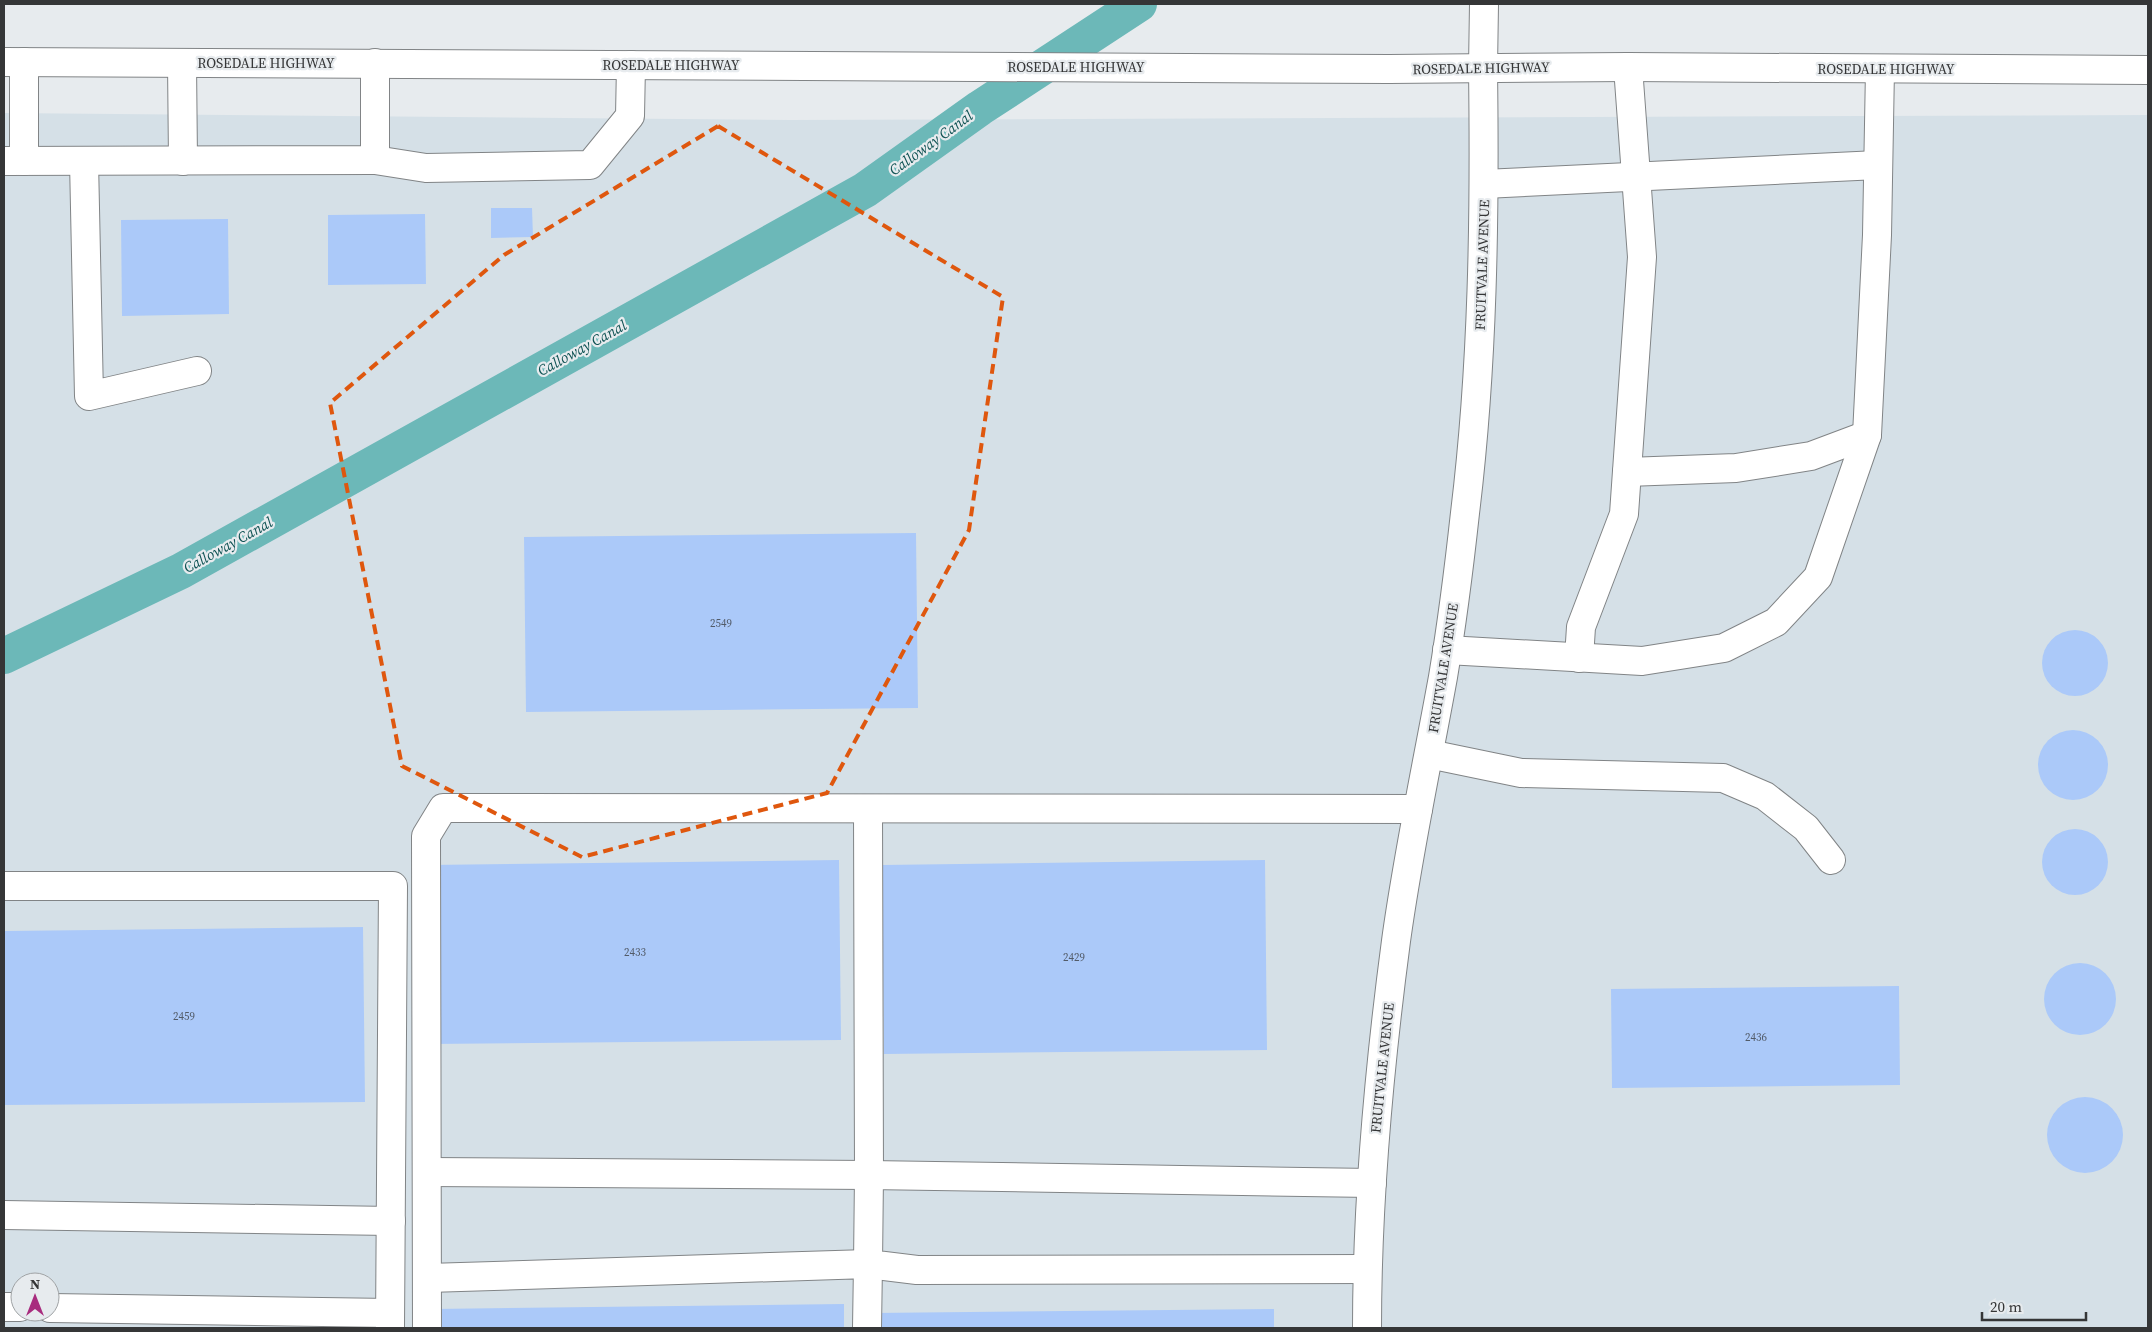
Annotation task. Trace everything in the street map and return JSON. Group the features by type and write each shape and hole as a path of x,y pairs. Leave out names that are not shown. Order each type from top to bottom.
{"main road":[{"name":"FRUITVALE AVENUE","path":"1367,1328 1367,1268 1377,1104 1396,940 1447,650 1466,510 1478,356 1484,184 1484,4"},
{"name":"ROSEDALE HIGHWAY","path":"14,62 2148,70"},
{"path":"14,62 14,161 374,160 426,168 590,165 630,116 631,65"},
{"path":"182,63 183,161"},
{"path":"374,63 374,160"},
{"path":"1579,658 1581,627 1624,514 1642,257 1628,67"},
{"path":"1447,650 1642,660 1724,648 1776,622 1818,577 1867,435 1877,235 1880,68"},
{"path":"84,161 89,396 197,371"},
{"path":"1484,184 1878,165"},
{"path":"1627,472 1736,468 1811,456 1867,435"},
{"path":"1429,754 1520,773 1723,778 1765,796 1806,828 1831,860"},
{"path":"427,1328 426,836 443,808 1418,810"},
{"path":"867,1328 869,1175 868,809"},
{"path":"4,886 393,886 390,1320 60,1308"},
{"path":"427,1172 869,1175 1372,1182"},
{"path":"4,1215 391,1221"},
{"path":"428,1278 868,1264 917,1270 1367,1268"}],"highlighted area":[{"path":"718,126 1003,297 969,530 827,793 582,857 402,766 330,403 504,255"}],"shaded area":[{"path":"4,113 790,120 2148,115 2148,1328 4,1328"}],"building":[{"path":"491,208 532,208 533,237 491,238"},
{"path":"425,214 426,284 328,285 328,215"},
{"path":"228,219 229,314 122,316 121,220"},
{"path":"916,533 918,708 526,712 524,537"},
{"path":"2075,630 2088,633 2098,640 2105,650 2108,663 2105,676 2098,686 2088,693 2075,696 2062,693 2052,686 2045,676 2042,663 2045,650 2052,640 2062,633"},
{"path":"2073,730 2092,736 2102,746 2108,765 2102,784 2092,794 2073,800 2054,794 2044,784 2038,765 2044,746 2054,736"},
{"path":"2069,829 2081,829 2093,834 2103,844 2108,856 2106,875 2093,890 2081,895 2069,895 2057,890 2047,880 2042,868 2042,856 2047,844 2057,834"},
{"path":"839,860 841,1040 430,1044 428,865"},
{"path":"1265,860 1267,1050 884,1054 882,865"},
{"path":"363,927 365,1102 4,1105 4,931"},
{"path":"2080,963 2100,969 2110,979 2116,999 2110,1019 2100,1029 2080,1035 2060,1029 2050,1019 2044,999 2050,979 2060,969"},
{"path":"1899,986 1900,1085 1612,1088 1611,989"},
{"path":"2085,1097 2099,1100 2112,1108 2120,1121 2123,1135 2120,1149 2112,1162 2099,1170 2085,1173 2071,1170 2058,1162 2050,1149 2047,1135 2050,1121 2058,1108 2071,1100"},
{"path":"844,1304 844,1328 433,1328 433,1309"},
{"path":"1274,1309 1274,1328 873,1328 872,1313"}],"waterway":[{"name":"Calloway Canal","path":"4,656 181,571 865,190 980,108 1139,4"}]}
